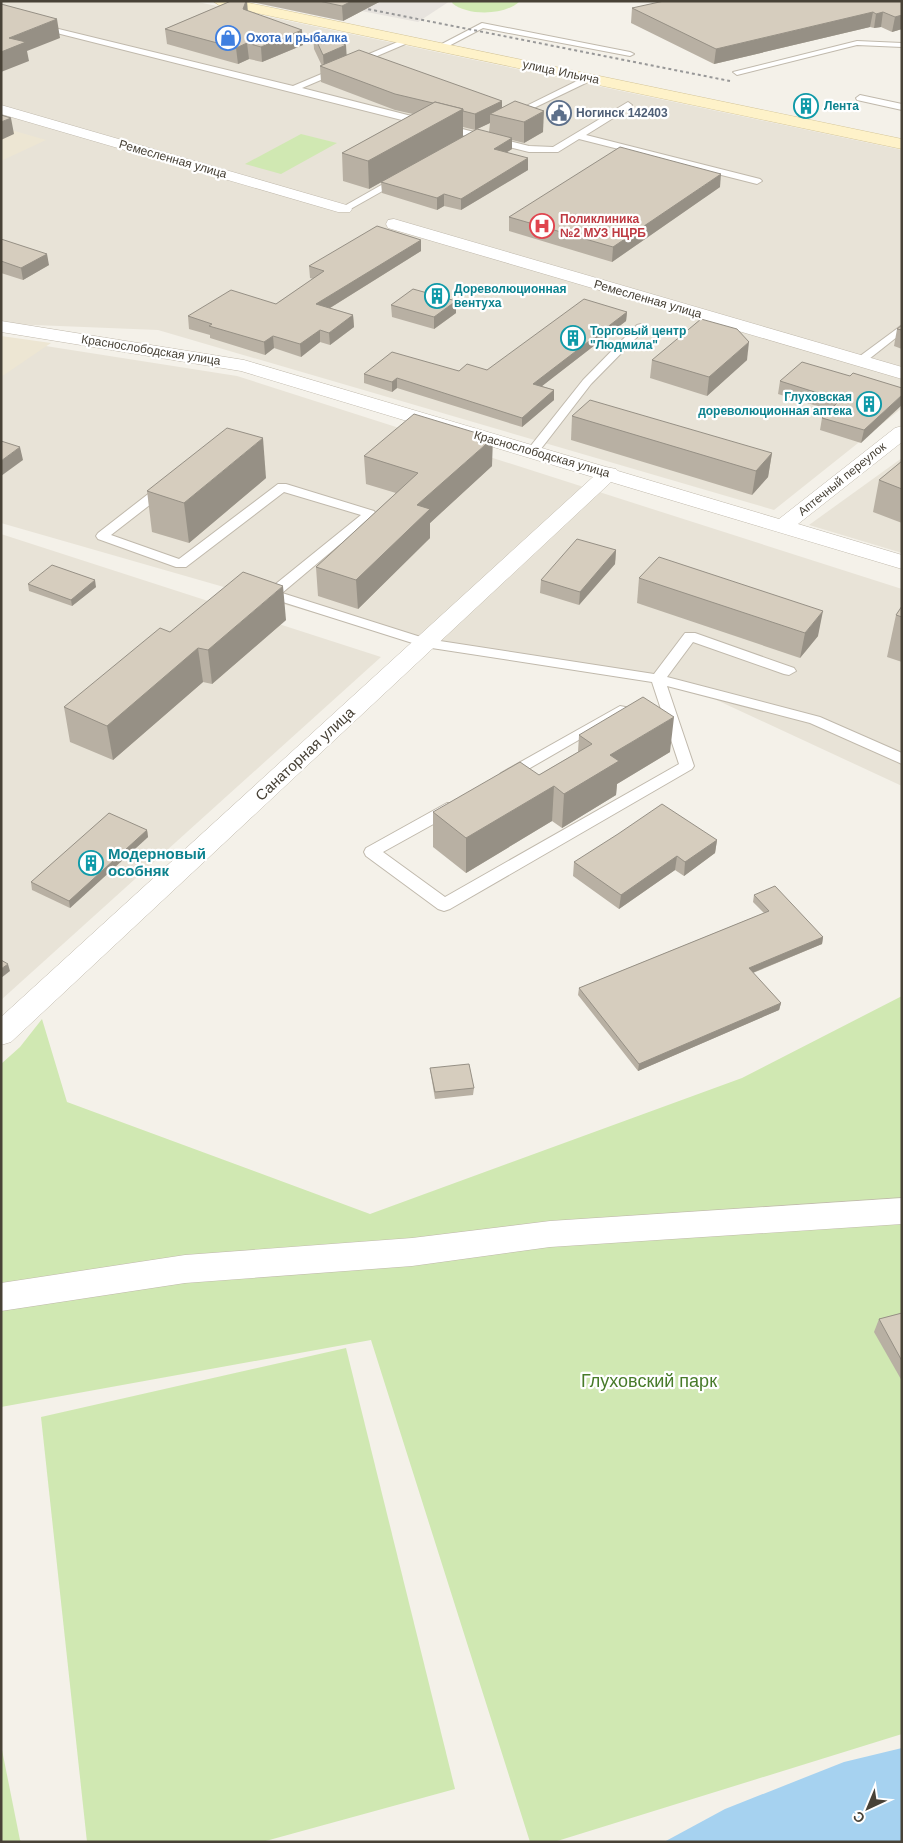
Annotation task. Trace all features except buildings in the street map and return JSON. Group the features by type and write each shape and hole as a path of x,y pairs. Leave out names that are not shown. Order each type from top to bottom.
{"main road":[{"name":"улица Ильича","path":"219,1 902,144"}],"street":[{"name":"Ремесленная улица","path":"1,109 344,209"},
{"name":"Ремесленная улица","path":"394,224 902,373"},
{"name":"Краснослободская улица","path":"1,326 244,366 902,562"},
{"name":"Аптечный переулок","path":"783,526 902,432"},
{"name":"Санаторная улица","path":"1,1034 609,474"},
{"path":"1,1297 185,1270 412,1252 550,1234 902,1211"}],"lane":[{"path":"1,17 294,89 469,138 529,149 555,150 628,105"},
{"path":"440,47 482,25 630,54"},
{"path":"294,89 407,40"},
{"path":"737,72 857,43 902,46"},
{"path":"469,138 590,78"},
{"path":"860,98 902,107"},
{"path":"579,136 757,180"},
{"path":"344,209 404,175"},
{"path":"533,451 586,382 641,327"},
{"path":"860,361 902,328"},
{"path":"173,481 102,536 181,564 282,487 370,514 272,594 425,643 658,679 815,720 902,759"},
{"path":"658,679 690,636 789,671"},
{"path":"466,799 372,852 444,905 687,766 658,679"},
{"path":"492,784 620,710 671,718"}],"shaded area":[{"path":"1,1 193,1 902,150 902,408 774,510 158,330 10,324 1,321"},
{"path":"310,1 450,1 418,22"},
{"path":"1,127 46,140 1,161"},
{"path":"1,336 51,343 1,377"},
{"path":"1,339 237,376 902,589 902,786 695,690 384,633 1,523"},
{"path":"902,458 902,553 809,525"},
{"path":"1,534 381,657 1,1000"}],"green space":[{"path":"453,1 520,1 505,9 486,13 467,10 452,3"},
{"path":"301,134 337,143 281,174 245,164"},
{"name":"Глуховский парк","path":"902,996 902,1734 554,1842 530,1842 371,1340 1,1407 1,1064 20,1047 42,1019 67,1102 370,1214 742,1078"},
{"path":"346,1348 455,1789 262,1842 87,1842 41,1417"},
{"path":"1,1745 20,1840 22,1842 1,1842"}],"water":[{"path":"902,1748 902,1842 664,1842 725,1809 844,1762"}],"railway":[{"path":"327,1 730,81"}],"place":[{"name":"Охота и рыбалка","path":"228,38"},
{"name":"Лента","path":"806,106"},
{"name":"Ногинск 142403","path":"559,113"},
{"name":"Поликлиника №2 МУЗ НЦРБ","path":"542,226"},
{"name":"Дореволюционная вентуха","path":"437,296"},
{"name":"Торговый центр \"Людмила\"","path":"573,338"},
{"name":"Глуховская дореволюционная аптека","path":"869,404"},
{"name":"Модерновый особняк","path":"91,863"}]}
